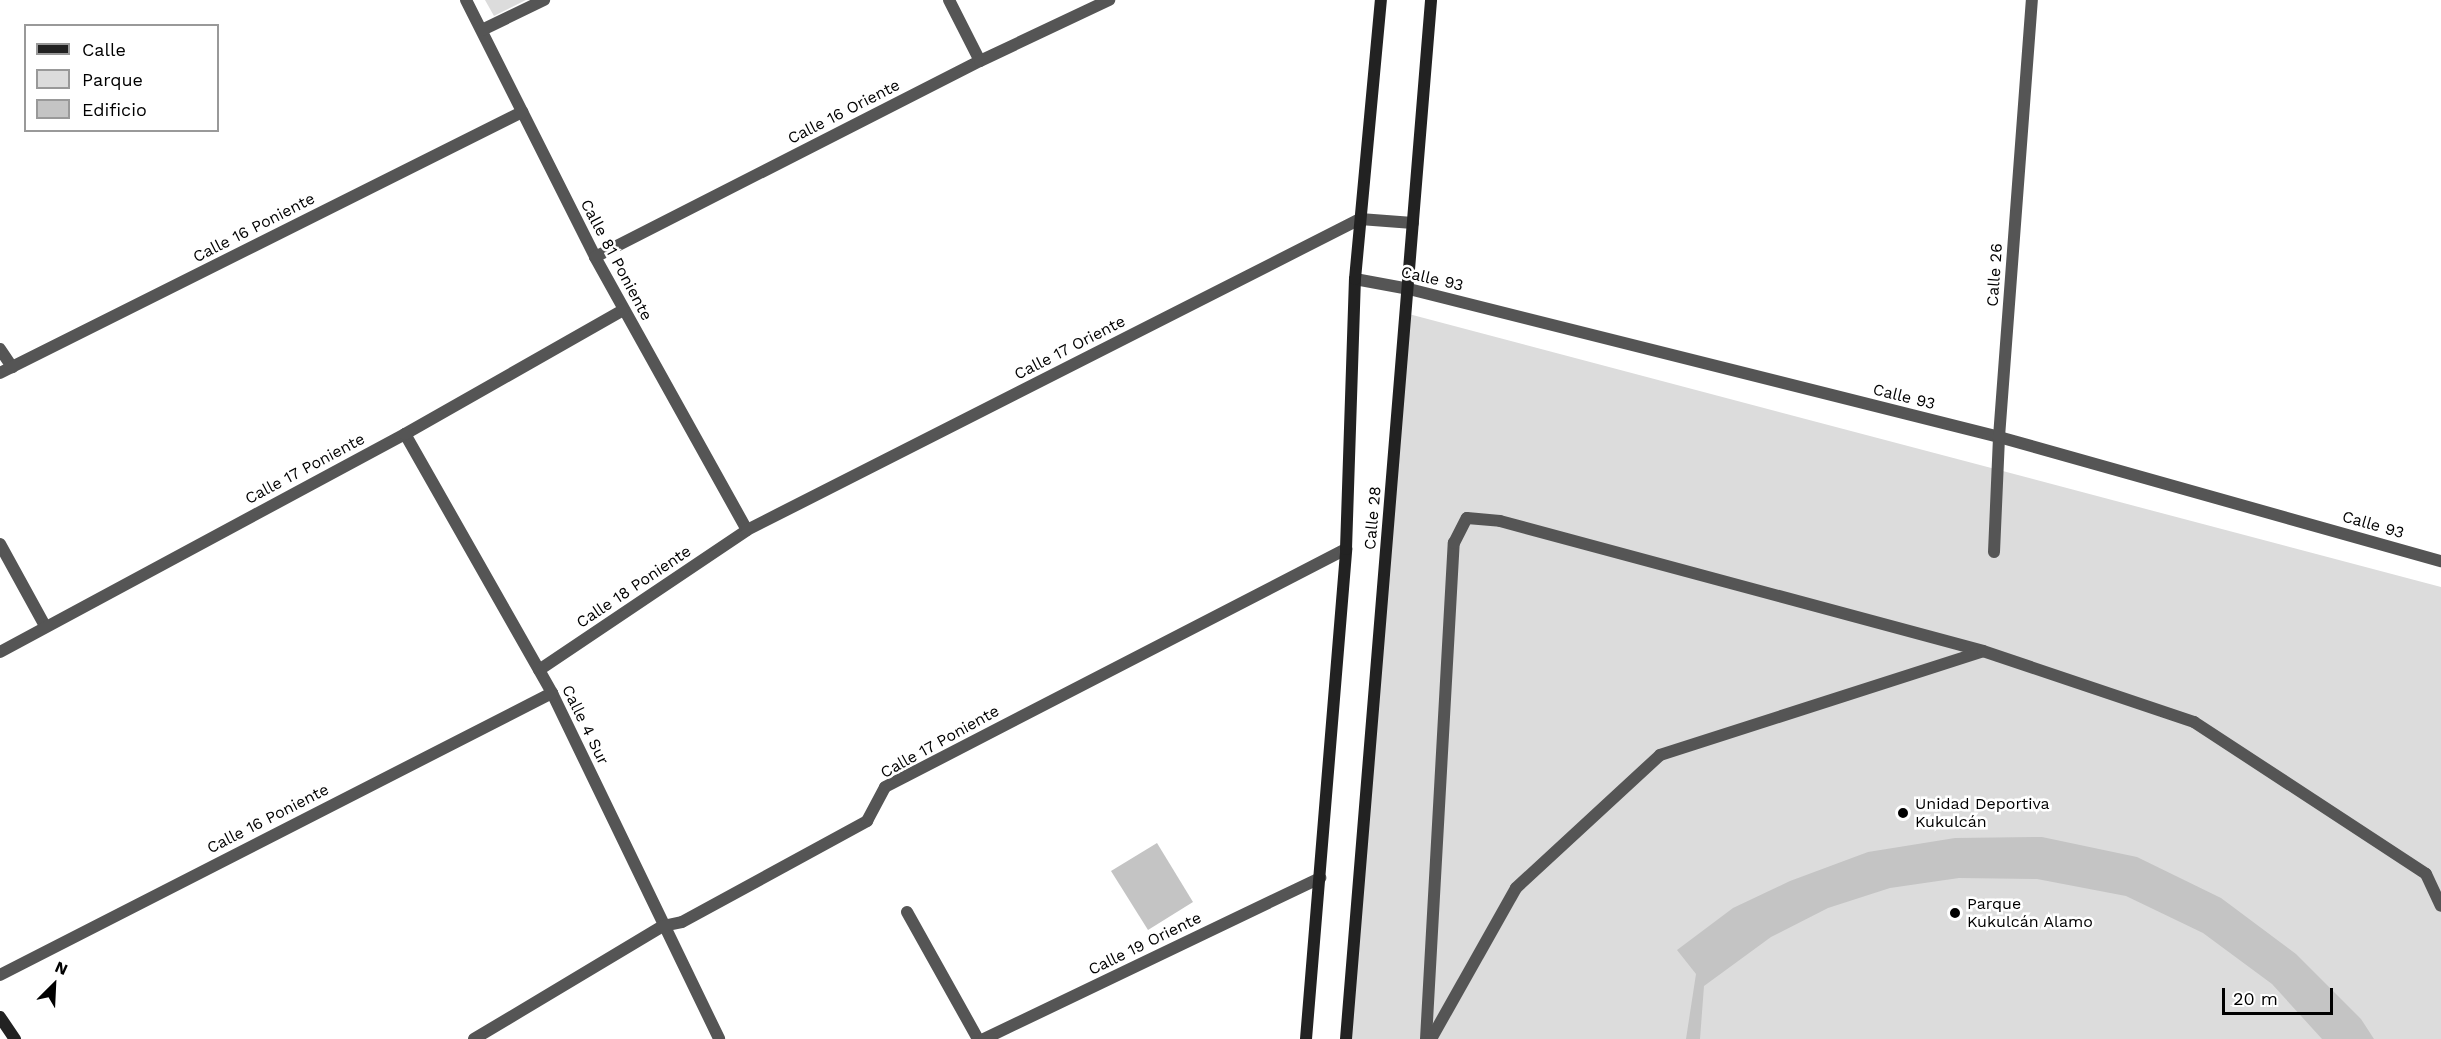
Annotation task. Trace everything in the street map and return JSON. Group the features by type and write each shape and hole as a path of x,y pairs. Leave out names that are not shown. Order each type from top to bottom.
{"street":[{"name":"Calle 81 Poniente","path":"466,0 623,310 747,530"},
{"path":"482,30 544,0"},
{"path":"949,0 980,62"},
{"name":"Calle 16 Oriente","path":"595,257 980,62 1109,0"},
{"name":"Calle 28","path":"1306,1039 1346,549 1355,279 1381,0"},
{"name":"Calle 28","path":"1346,1039 1431,0"},
{"name":"Calle 26","path":"1994,552 1999,438 2032,0"},
{"name":"Calle 16 Poniente","path":"0,373 522,112"},
{"path":"1360,219 1413,223"},
{"name":"Calle 17 Oriente","path":"747,530 1360,219"},
{"name":"Calle 93","path":"1355,279 1409,289 1999,438 2441,561"},
{"name":"Calle 17 Poniente","path":"0,651 405,434 623,310"},
{"path":"0,349 12,367"},
{"name":"Calle 4 Sur","path":"405,434 552,693 719,1039"},
{"path":"1429,1039 1454,543 1467,518 1500,521 1983,651 2194,722 2426,874 2441,906"},
{"name":"Calle 18 Poniente","path":"540,670 747,530"},
{"path":"0,544 45,626"},
{"name":"Calle 17 Poniente","path":"474,1039 663,926 682,922 867,821 885,787 1346,549"},
{"path":"1429,1039 1516,888 1660,755 1983,651"},
{"name":"Calle 16 Poniente","path":"0,975 552,693"},
{"name":"Calle 19 Oriente","path":"984,1039 1320,878"},
{"path":"907,912 978,1039"},
{"path":"0,1017 15,1039"}],"green space":[{"path":"485,0 526,0 494,16"},
{"name":"Unidad Deportiva Kukulcán","path":"1405,313 2441,587 2441,1039 1346,1039"}],"building":[{"path":"2042,837 2137,857 2221,898 2296,954 2361,1019 2374,1039 2322,1039 2272,984 2203,933 2126,896 2037,879 1959,878 1890,888 1828,908 1771,937 1704,986 1700,1039 1686,1039 1696,974 1677,950 1733,908 1790,881 1868,852 1955,838"},
{"path":"1157,843 1193,902 1148,930 1111,871"}],"place":[{"name":"Unidad Deportiva Kukulcán","path":"1903,813"},
{"name":"Parque Kukulcán Alamo","path":"1955,913"}]}
